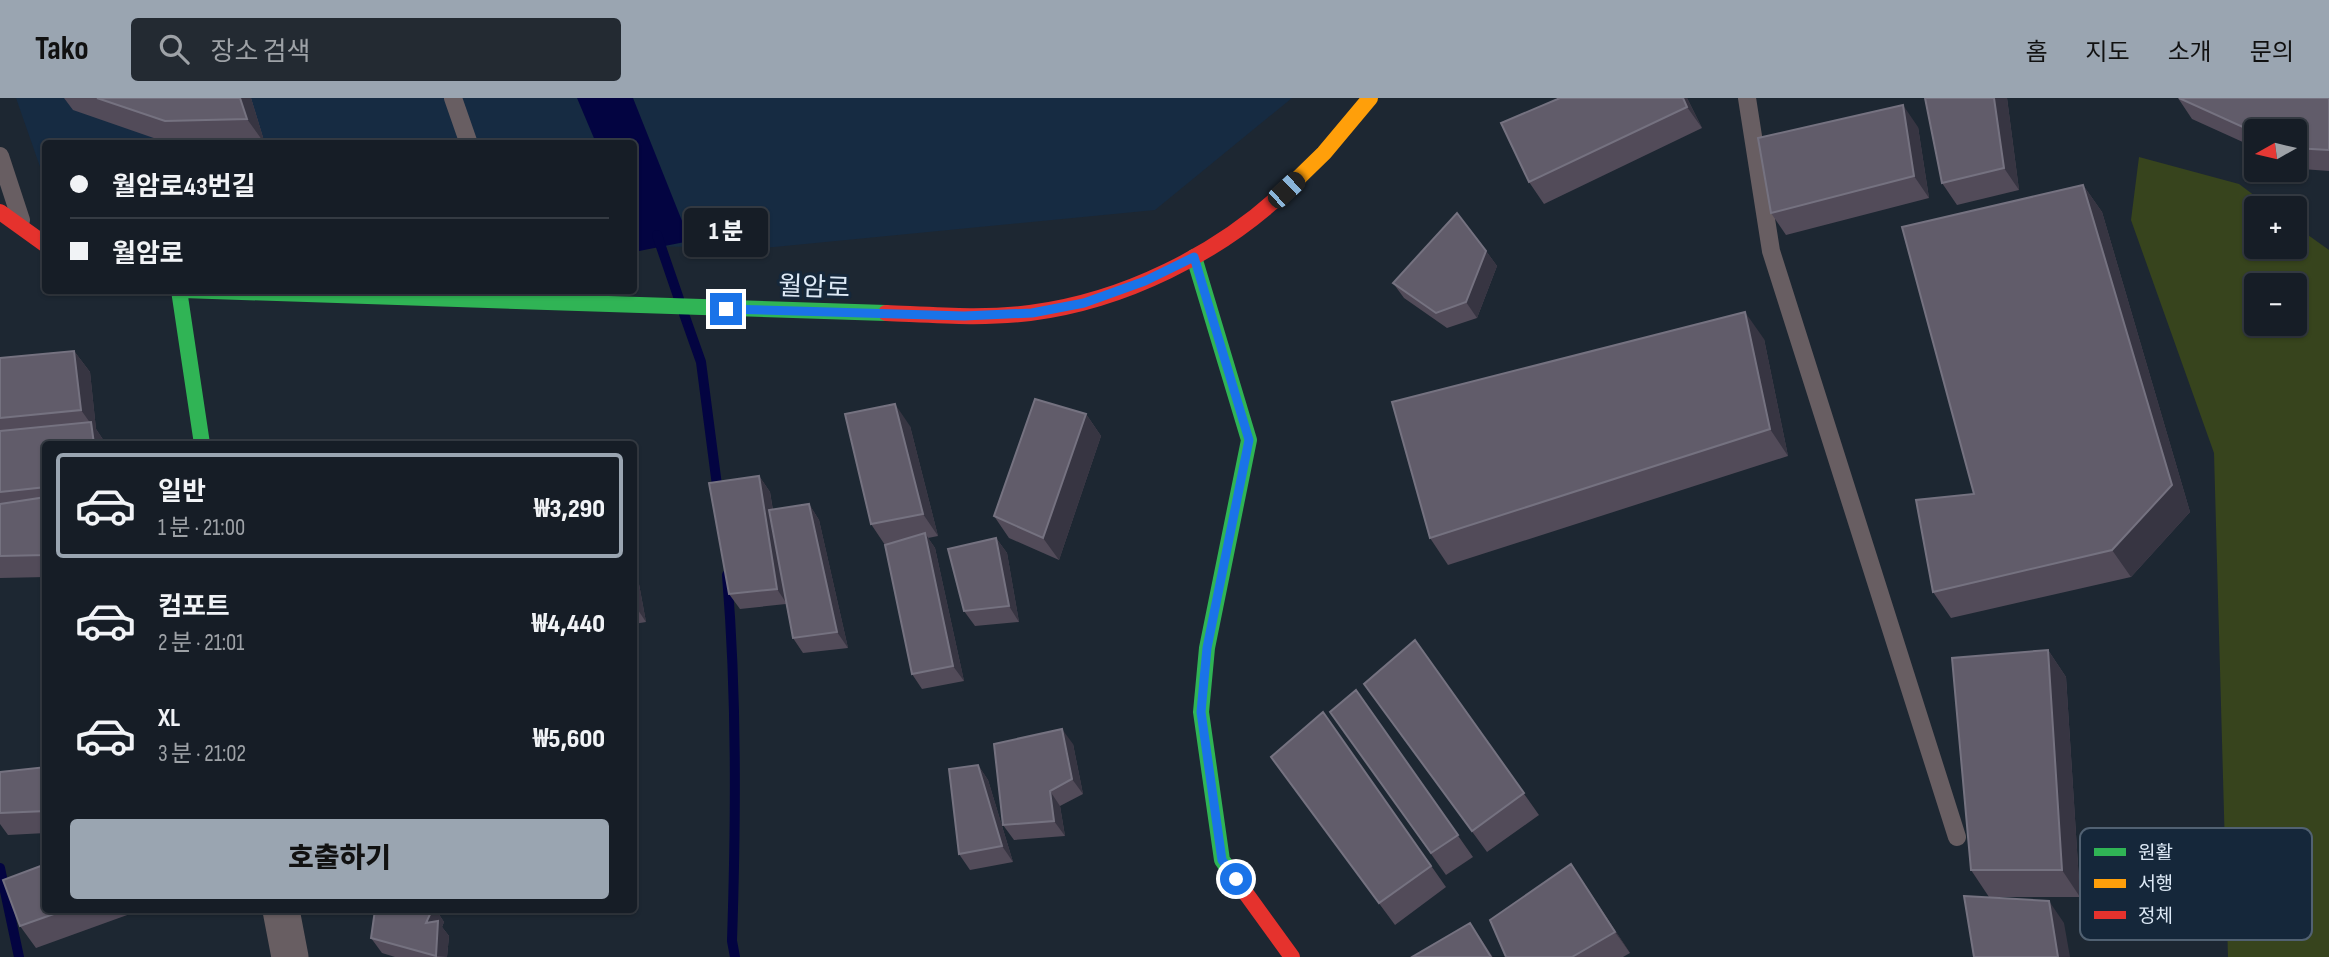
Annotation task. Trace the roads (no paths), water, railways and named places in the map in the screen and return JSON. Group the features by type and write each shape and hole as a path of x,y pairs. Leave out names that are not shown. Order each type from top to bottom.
{"street":[{"name":"월암로","path":"410,294 525,296 648,306 964,316 1032,313 1084,303 1145,281 1194,257 1242,226 1308,170 1370,98"},
{"path":"0,212 42,242"},
{"path":"1194,257 1249,440 1207,648 1203,726 1222,860 1292,957"},
{"path":"182,294 202,441"},
{"path":"282,913 290,957"}],"lane":[{"path":"453,98 468,140"},
{"path":"1747,98 1771,251 1957,837"},
{"path":"0,156 23,227"}],"waterway":[{"path":"657,235 679,299"},
{"path":"684,314 701,362 718,493"},
{"path":"727,575 734,713 732,941 735,957"},
{"path":"0,868 19,957"}]}
